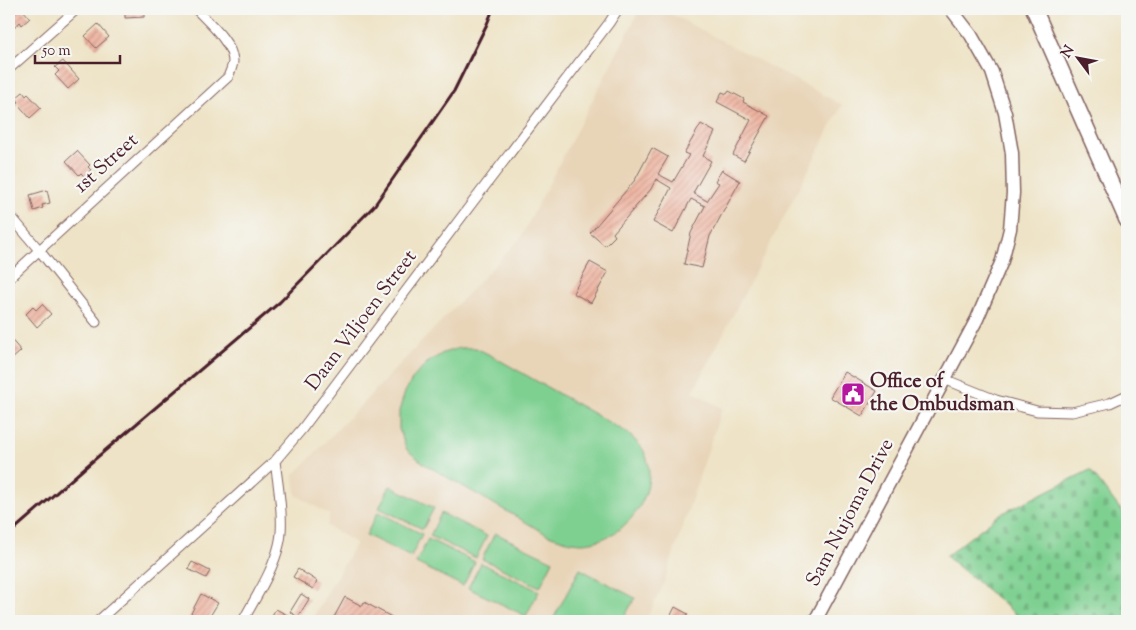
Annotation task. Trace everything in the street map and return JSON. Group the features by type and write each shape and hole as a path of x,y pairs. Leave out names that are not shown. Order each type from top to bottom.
{"highway":[{"path":"1034,9 1127,220"}],"main road":[{"name":"Sam Nujoma Drive","path":"815,621 990,291 1002,261 1010,229 1013,193 1012,153 1005,113 992,72 971,35 951,9"}],"street":[{"path":"9,69 77,9"},
{"name":"1st Street","path":"9,278 228,77 233,62 230,50 222,38 196,9"},
{"name":"Daan Viljoen Street","path":"98,621 276,461 302,430 618,9"},
{"path":"9,214 96,322"},
{"path":"944,379 996,400 1037,411 1072,412 1110,403 1127,395"},
{"path":"243,621 274,563 280,544 282,524 276,461"}],"shaded area":[{"path":"640,9 662,9 842,105 693,392 722,408 663,586 645,621 508,621 494,614 490,621 311,621 356,543 327,526 330,515 296,495 294,475 520,239"}],"green space":[{"path":"459,348 476,348 494,357 626,432 639,444 647,459 649,474 647,488 642,502 634,515 623,526 611,535 597,541 582,543 548,535 426,465 407,450 399,429 399,411 405,392 413,378 427,363 443,353"},
{"path":"1090,470 1127,518 1127,621 1023,621 946,556 999,515"},
{"path":"390,486 434,508 423,529 379,508"},
{"path":"378,512 422,534 411,557 366,535"},
{"path":"441,513 487,536 476,558 430,536"},
{"path":"495,533 553,561 540,587 482,559"},
{"path":"428,539 475,562 463,586 416,563"},
{"path":"481,563 539,591 526,616 468,588"},
{"path":"580,569 635,598 622,621 552,621"}],"building":[{"path":"14,9 22,9 30,18 22,25 20,22 13,28 9,23 9,13"},
{"path":"125,9 144,9 144,17 125,18"},
{"path":"98,24 109,37 96,48 85,36"},
{"path":"63,61 79,79 68,89 55,75 59,71 55,67"},
{"path":"729,91 744,99 743,102 769,116 744,161 733,155 751,120 717,102 722,92 727,94"},
{"path":"23,92 26,96 28,94 41,108 30,118 17,103 19,102 16,98"},
{"path":"701,124 715,132 703,156 711,161 693,193 707,201 719,183 715,181 722,170 740,181 710,236 702,268 684,264 691,233 705,206 691,199 673,233 653,222 671,188 656,179 651,189 613,233 615,236 605,246 590,233 635,180 652,148 668,157 658,174 673,182 689,155 684,153"},
{"path":"77,151 90,165 88,167 91,170 84,176 81,173 79,175 66,161"},
{"path":"47,190 50,203 42,205 43,208 34,211 30,195"},
{"path":"590,262 608,272 591,303 573,293"},
{"path":"42,304 51,314 37,327 26,314 33,307 36,310"},
{"path":"9,337 21,351 10,361 9,360"},
{"name":"Office of the Ombudsman","path":"845,372 877,391 862,416 830,397"},
{"path":"192,562 210,571 206,578 188,569"},
{"path":"298,569 317,581 313,589 293,577"},
{"path":"201,594 218,603 207,621 192,621 188,619"},
{"path":"301,594 309,599 298,617 290,612"},
{"path":"345,597 362,606 364,602 399,621 332,621"},
{"path":"675,607 688,614 684,621 668,621"},
{"path":"276,609 289,616 286,621 282,621 272,615"}],"railway":[{"path":"9,534 280,302 374,206 454,91 493,9"}],"place":[{"name":"Office of the Ombudsman","path":"853,394"}]}
